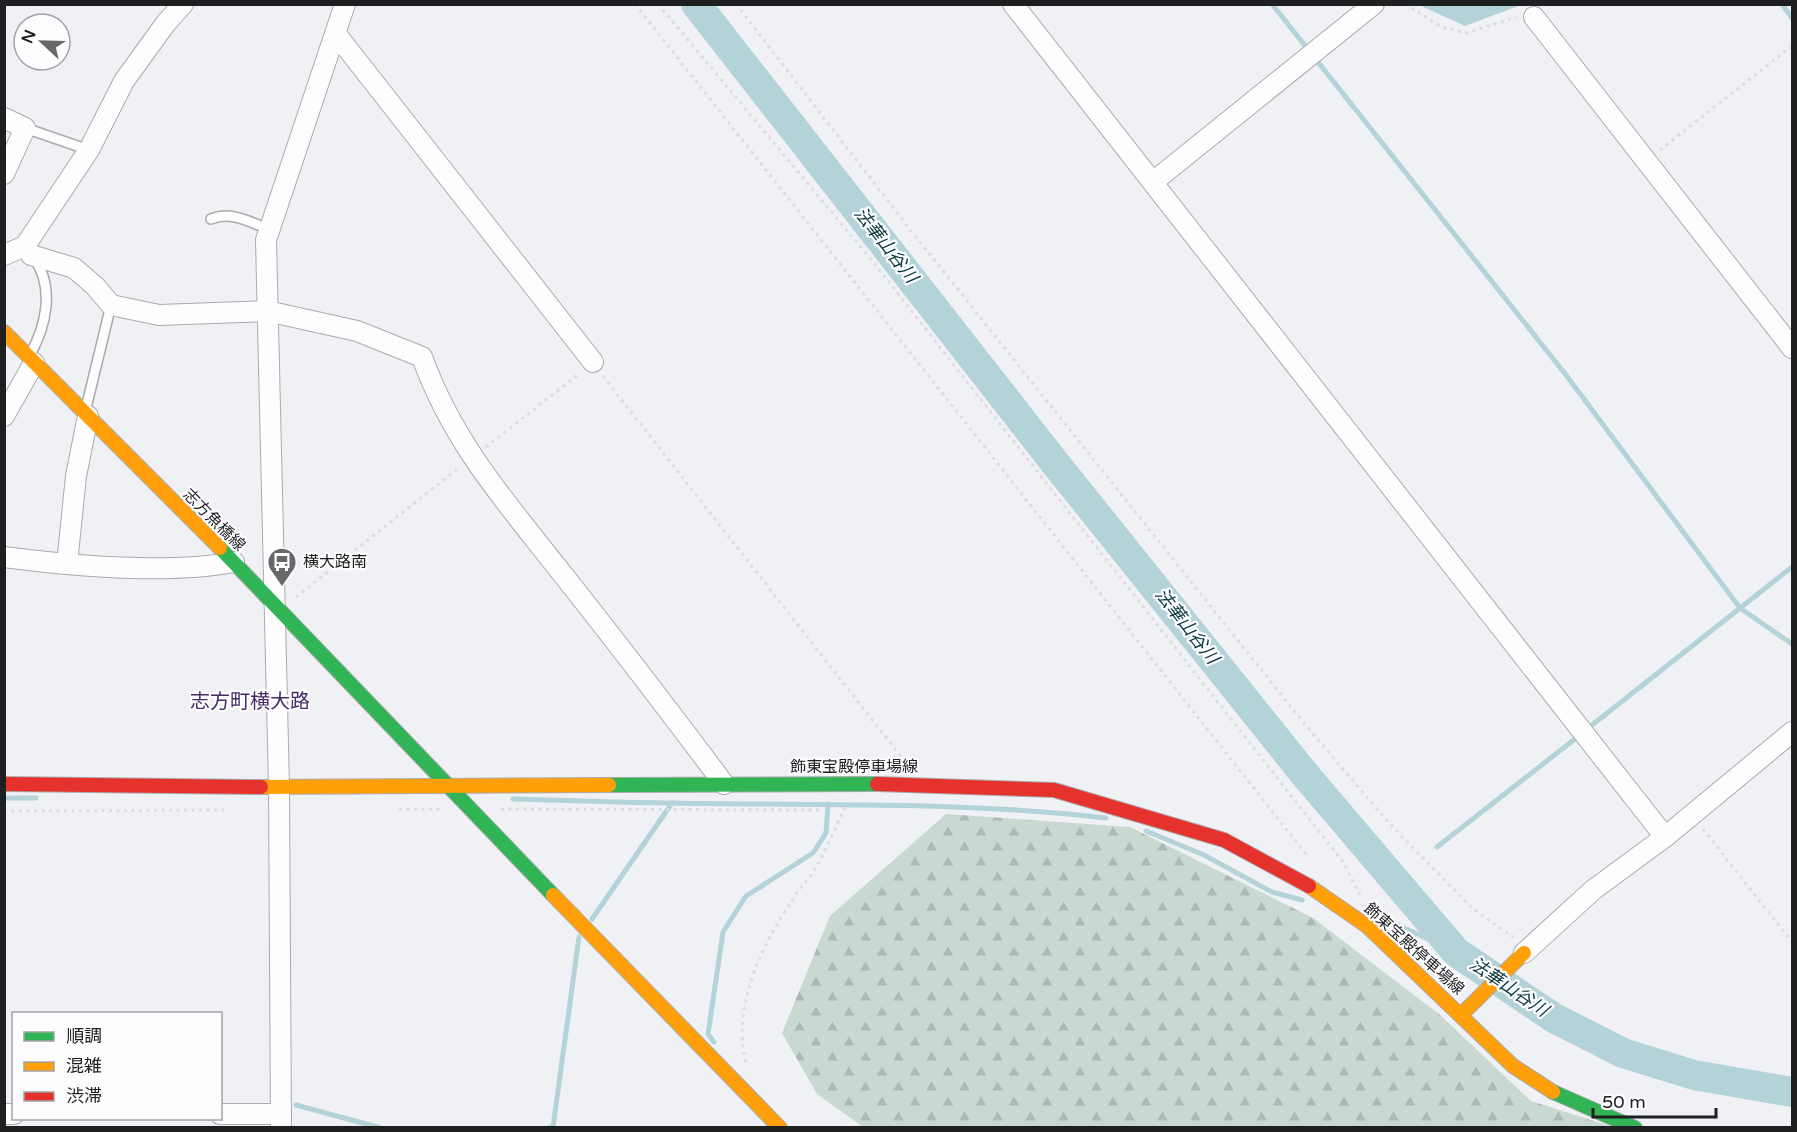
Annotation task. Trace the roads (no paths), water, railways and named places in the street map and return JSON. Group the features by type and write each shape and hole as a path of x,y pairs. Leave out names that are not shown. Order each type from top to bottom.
{"main road":[{"name":"志方魚橋線","path":"4,332 234,562 451,790"},
{"name":"飾東宝殿停車場線","path":"4,784 278,796 724,784 922,784 1054,790 1224,840 1295,876 1351,913 1513,1066 1539,1083 1592,1111 1635,1128"},
{"path":"451,790 780,1128"},
{"path":"1461,1015 1527,951"}],"street":[{"path":"28,250 89,150 124,81 166,23 183,4"},
{"path":"222,1114 281,1121 278,796 266,240 345,4"},
{"path":"1013,4 1665,837"},
{"path":"1153,182 1374,4"},
{"path":"1534,17 1792,348"},
{"path":"336,34 593,362"},
{"path":"4,118 25,128 4,174"},
{"path":"4,255 28,250 74,268 95,286 111,305 159,315 267,310 357,331 422,357 440,402 472,458 632,661 724,784"},
{"path":"4,416 32,360"},
{"path":"67,564 76,476 86,415"},
{"path":"4,557 67,564 199,569 234,562"},
{"path":"1527,951 1593,890 1665,837 1792,732"}],"lane":[{"path":"25,128 89,150"},
{"path":"211,219 223,214 268,229"},
{"path":"28,250 40,270 46,295 44,327 32,360"},
{"path":"86,415 111,305"}],"water":[{"path":"1419,5 1521,5 1465,26"}],"waterway":[{"name":"法華山谷川","path":"696,4 1055,463 1307,777 1456,952 1554,1018 1623,1053 1694,1075 1792,1092"},
{"path":"1272,4 1566,375 1740,608 1792,644"},
{"path":"1782,4 1792,18"},
{"path":"1587,729 1792,567"},
{"path":"1437,847 1580,735"},
{"path":"4,798 36,798"},
{"path":"513,799 890,805 998,809 1106,818"},
{"path":"592,919 672,803"},
{"path":"714,1042 708,1034 723,932 746,896 813,853 826,833 828,804"},
{"path":"1146,831 1204,855 1272,892 1302,900"},
{"path":"1387,920 1456,952"},
{"path":"547,1128 553,1127 579,937"},
{"path":"296,1105 381,1128"}],"place":[{"name":"横大路南","path":"282,588"}],"district":[{"name":"志方町横大路","path":"250,702"}]}
